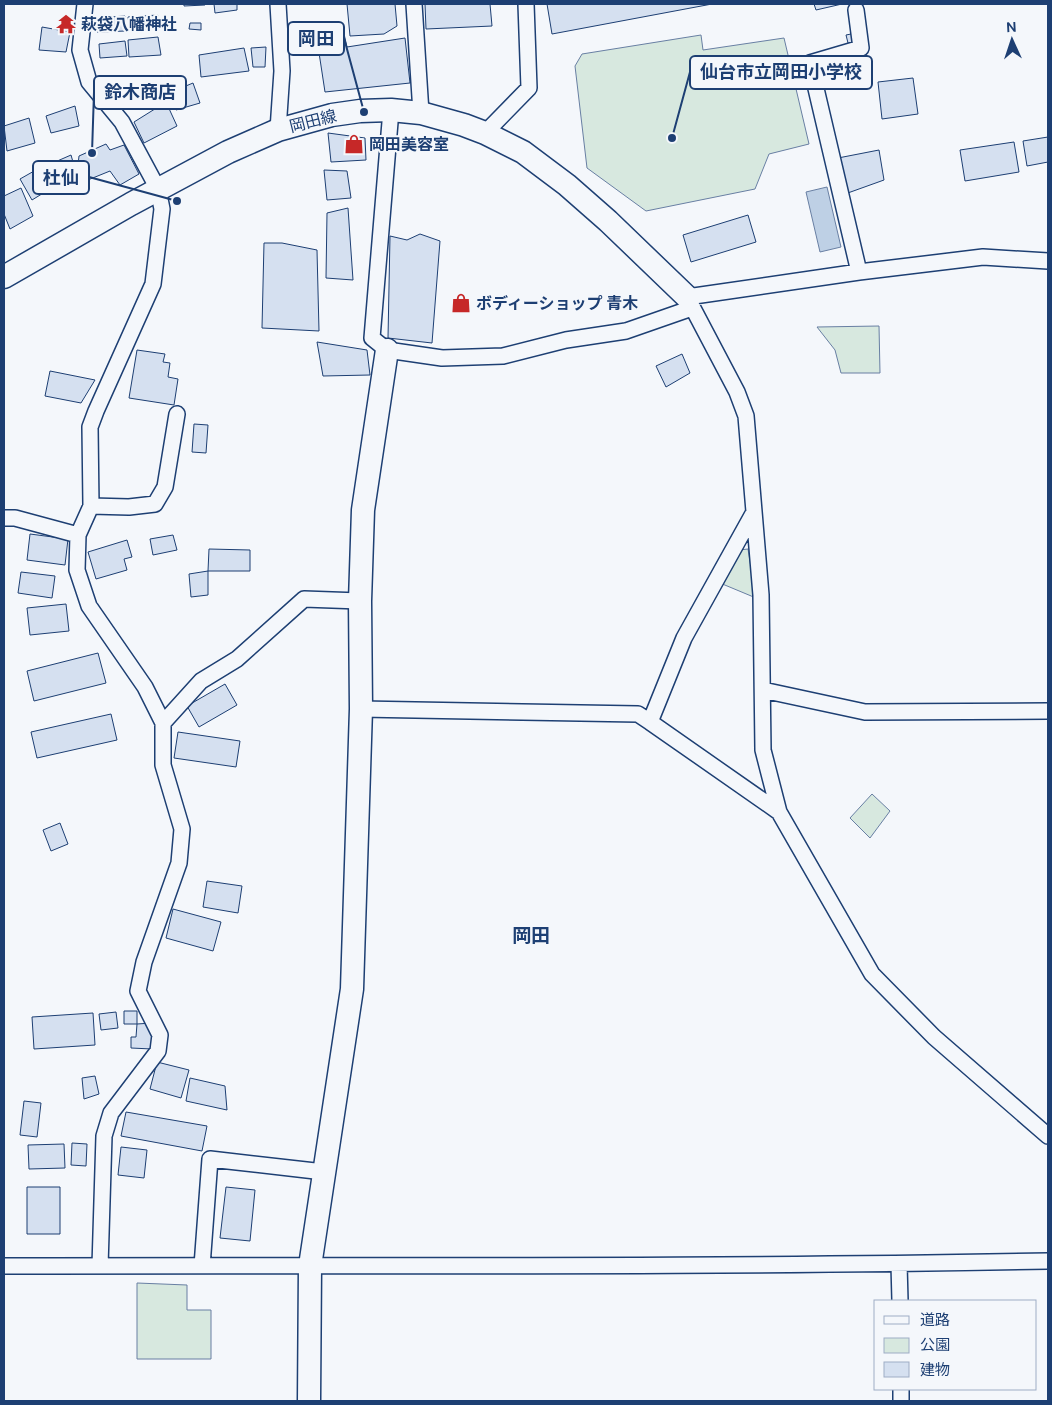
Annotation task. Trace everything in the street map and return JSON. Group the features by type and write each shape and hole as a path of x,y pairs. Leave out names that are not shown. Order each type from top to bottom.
{"street":[{"path":"85,4 80,50 89,82 122,122 158,189 162,209 154,284 90,427 91,506 78,536 77,570 89,606 144,687 164,723 163,765 182,829 180,862 144,962 138,991 160,1035 158,1051 111,1113 104,1136 100,1266"},
{"path":"278,4 282,72 278,130"},
{"path":"414,4 421,113"},
{"path":"485,133 529,88 526,4"},
{"path":"856,10 861,48 810,63 859,272"},
{"path":"391,110 372,338 387,350 442,358 503,356 566,340 626,331 690,302 859,272 983,257 1048,261"},
{"name":"岡田線","path":"4,277 158,189 228,152 278,130 332,115 360,111 391,110 421,113 464,125 523,152 567,185 608,221 690,302"},
{"path":"690,302 737,392 746,416 761,596 763,750 779,812 872,974 934,1037 1048,1136"},
{"path":"309,1401 310,1266 352,989 361,709 360,602 364,510 387,350"},
{"path":"91,506 129,507 155,504 165,487 177,414"},
{"path":"650,722 684,638 754,512"},
{"path":"4,518 15,518 78,536"},
{"path":"164,723 201,681 237,659 304,600 360,602"},
{"path":"763,690 865,712 1048,711"},
{"path":"361,709 638,714 779,812"},
{"path":"202,1266 210,1159 324,1172"},
{"path":"4,1266 899,1264 1048,1261"},
{"path":"899,1264 900,1300"}],"green space":[{"path":"701,35 703,50 784,38 809,144 769,154 755,189 646,211 587,168 575,66 582,54"},
{"path":"879,326 880,373 841,373 835,350 817,327"},
{"path":"748,549 756,598 720,583 739,550"},
{"path":"872,794 890,811 870,838 850,818"},
{"path":"137,1283 187,1285 187,1310 211,1310 211,1359 137,1359"}],"water":[{"path":"827,187 841,247 820,252 806,192"}],"building":[{"path":"184,4 205,4 205,5 184,6"},
{"path":"214,4 237,4 237,10 215,13"},
{"path":"347,4 395,4 397,26 384,34 350,36"},
{"path":"425,4 490,4 492,26 426,29"},
{"path":"547,4 712,4 552,34"},
{"path":"814,4 842,4 816,10"},
{"path":"158,15 159,28 130,30 128,17"},
{"path":"125,16 126,31 97,32 96,18"},
{"path":"190,23 201,23 201,30 189,29"},
{"path":"342,25 347,47 405,38 410,83 325,92 316,33"},
{"path":"42,27 70,32 66,52 39,50"},
{"path":"856,33 858,46 849,47 846,35"},
{"path":"291,35 308,36 304,54 288,51"},
{"path":"158,37 161,55 129,57 128,40"},
{"path":"125,41 127,56 100,58 99,44"},
{"path":"266,47 265,67 253,67 251,48"},
{"path":"244,48 249,71 201,77 199,55"},
{"path":"913,78 918,114 882,119 878,82"},
{"path":"193,83 200,103 176,110 169,93"},
{"path":"166,102 177,126 144,143 134,122"},
{"path":"75,106 79,126 51,133 46,116"},
{"path":"29,118 35,143 7,151 4,126"},
{"path":"328,133 365,138 366,160 331,162"},
{"path":"1048,137 1048,162 1027,166 1023,141"},
{"path":"1014,142 1019,172 965,181 960,150"},
{"path":"106,144 110,150 124,145 139,174 120,185 110,171 68,188 61,173 78,165 79,156"},
{"path":"879,150 884,180 845,194 838,158"},
{"path":"71,155 73,162 59,170 55,162"},
{"path":"50,162 58,184 32,200 20,179"},
{"path":"324,170 347,171 351,198 327,200"},
{"path":"21,188 33,216 10,229 4,214 4,196"},
{"path":"348,208 353,280 326,278 327,213"},
{"path":"748,215 756,242 691,262 683,235"},
{"path":"420,234 440,241 432,343 388,338 390,236 407,240"},
{"path":"264,243 282,243 317,250 319,331 262,328"},
{"path":"317,342 367,350 370,375 323,376"},
{"path":"137,350 165,354 163,362 170,363 168,377 178,379 174,405 129,398"},
{"path":"682,354 690,373 666,387 656,366"},
{"path":"50,371 95,380 81,403 45,396"},
{"path":"194,424 208,425 206,453 192,452"},
{"path":"30,534 68,539 65,565 27,560"},
{"path":"173,535 177,550 153,555 150,539"},
{"path":"127,540 132,557 124,559 127,570 96,579 88,552"},
{"path":"209,549 250,550 250,571 208,571"},
{"path":"208,571 208,595 191,597 189,574"},
{"path":"21,572 55,576 52,598 18,593"},
{"path":"66,604 69,631 30,635 27,608"},
{"path":"98,653 106,683 34,701 27,671"},
{"path":"225,684 237,705 199,727 187,706"},
{"path":"111,714 117,740 37,758 31,732"},
{"path":"178,732 240,741 236,767 174,758"},
{"path":"60,823 68,844 51,851 43,830"},
{"path":"207,881 242,886 238,913 203,907"},
{"path":"173,909 221,922 213,951 166,938"},
{"path":"124,1011 137,1011 137,1024 124,1024"},
{"path":"116,1012 118,1028 101,1030 99,1014"},
{"path":"93,1013 95,1045 34,1049 32,1017"},
{"path":"152,1023 152,1049 131,1048 131,1037 136,1037 137,1024"},
{"path":"157,1062 189,1070 181,1098 150,1089"},
{"path":"95,1076 99,1094 84,1099 82,1078"},
{"path":"190,1078 225,1086 227,1110 186,1101"},
{"path":"24,1101 41,1103 37,1137 20,1135"},
{"path":"126,1112 207,1126 202,1151 121,1136"},
{"path":"72,1143 87,1144 86,1166 71,1165"},
{"path":"64,1144 65,1168 29,1169 28,1145"},
{"path":"121,1147 147,1150 144,1178 118,1175"},
{"path":"27,1187 60,1187 60,1234 27,1234"},
{"path":"226,1187 255,1190 250,1241 220,1238"}],"place":[{"name":"萩袋八幡神社","path":"66,24"},
{"name":"岡田","path":"364,112"},
{"name":"仙台市立岡田小学校","path":"672,138"},
{"name":"岡田美容室","path":"354,144"},
{"name":"鈴木商店","path":"92,153"},
{"name":"杜仙","path":"177,201"},
{"name":"ボディーショップ 青木","path":"461,303"}],"district":[{"name":"岡田","path":"531,935"}]}
